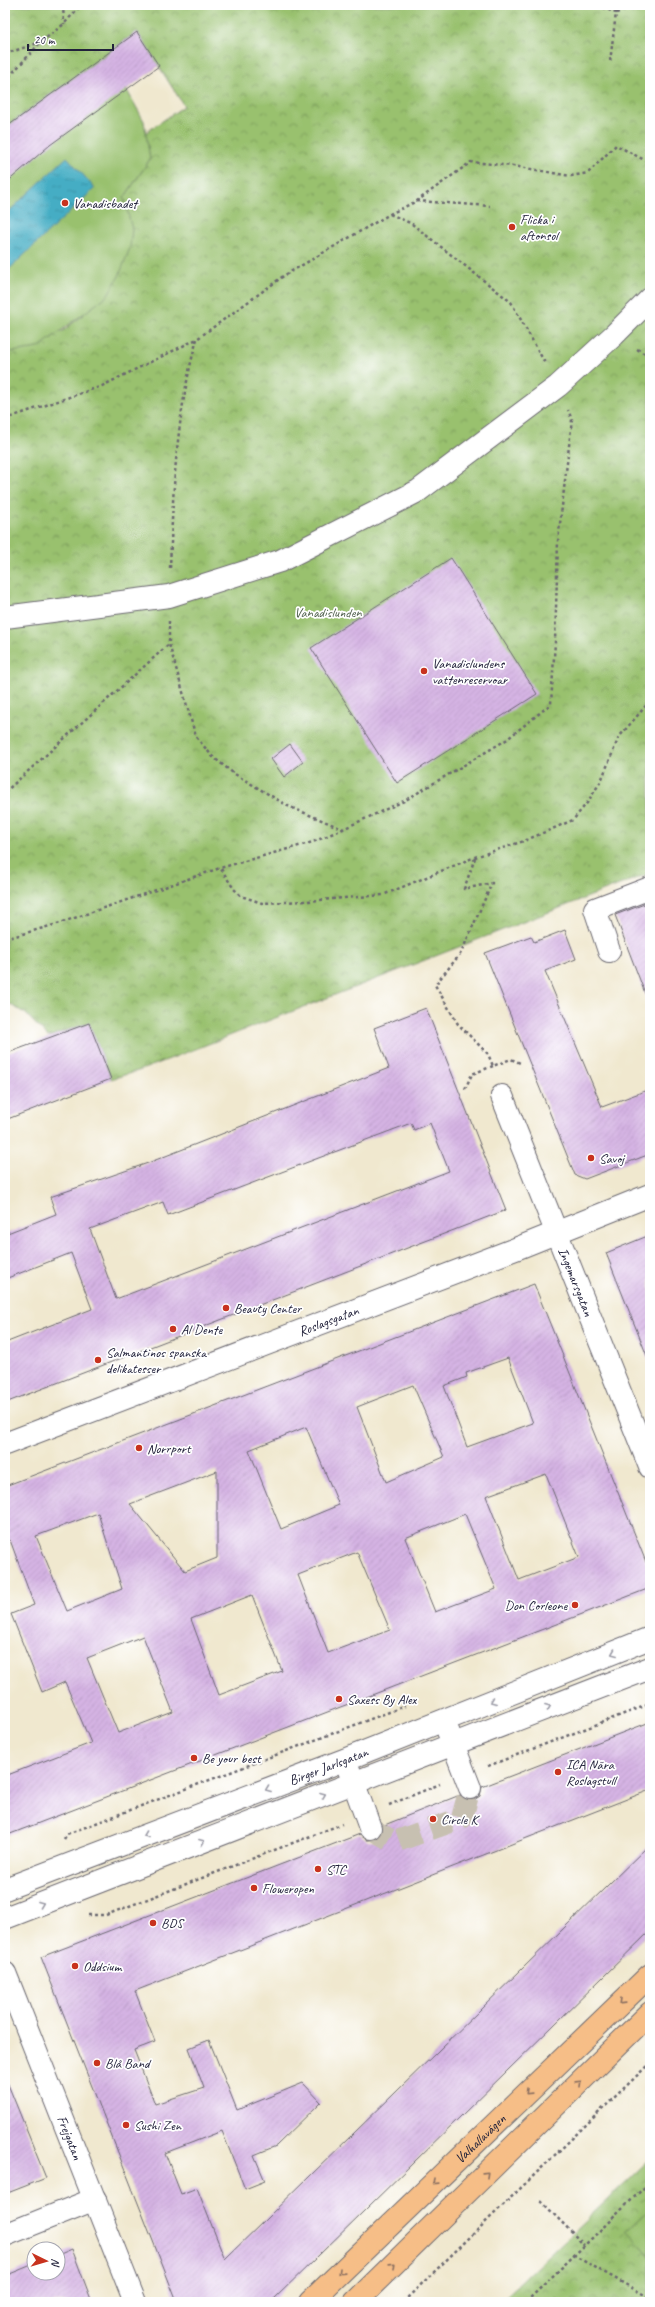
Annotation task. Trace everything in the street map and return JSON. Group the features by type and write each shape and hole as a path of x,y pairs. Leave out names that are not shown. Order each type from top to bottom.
{"main road":[{"name":"Valhallavägen","path":"310,2302 650,1975"},
{"path":"355,2302 650,2013"}],"street":[{"path":"5,617 169,596 280,561 418,491 558,386 614,335 650,299"},
{"path":"609,951 595,909 650,888"},
{"name":"Ingemarsgatan","path":"502,1096 650,1467"},
{"name":"Roslagsgatan","path":"5,1444 556,1233 650,1195"},
{"name":"Birger Jarlsgatan","path":"5,1889 344,1760 650,1638"},
{"name":"Birger Jarlsgatan","path":"5,1918 650,1668"},
{"path":"444,1720 467,1781"},
{"path":"344,1760 368,1822"},
{"name":"Frejgatan","path":"5,1973 96,2199 135,2302"},
{"path":"5,2235 96,2199"}],"path":[{"path":"63,5 64,24"},
{"path":"5,81 41,42 64,24 81,5"},
{"path":"597,5 616,13 638,5"},
{"path":"610,62 616,13"},
{"path":"5,54 41,42"},
{"path":"5,419 102,386 197,339 285,275 390,214 417,201 471,162 514,166 571,176 588,173 616,145 650,163"},
{"path":"417,201 490,206"},
{"path":"5,939 57,924 220,868 313,842 404,801 506,740 551,704 555,642 558,540 572,420 558,386 511,302 412,224 390,214"},
{"path":"169,596 172,507 178,437 189,371 197,339"},
{"path":"5,792 169,644 196,737 213,757 233,773 288,806 343,829"},
{"path":"220,868 234,889 250,900 262,903 307,902 382,895 475,857 524,841 572,820 587,803 601,781 620,737 650,701"},
{"path":"475,857 464,889 492,883 461,953 435,985 458,1024 488,1054 493,1066"},
{"path":"465,1089 472,1074 511,1059 520,1063"},
{"path":"84,1914 106,1915 368,1822 650,1704"},
{"path":"403,2302 650,2063"},
{"path":"526,2302 650,2182"},
{"path":"541,2201 584,2245"},
{"path":"573,2255 650,2298"}],"green space":[{"name":"Vanadislunden","path":"5,5 650,5 650,873 141,1070 111,1079 89,1023 48,1037 26,1014 5,1001 5,346 12,352 63,331 84,314 126,208 124,198 150,159 145,133 184,106 137,32 5,128"},
{"name":"Vanadisbadet","path":"107,54 144,121 150,159 124,198 132,229 130,248 119,276 107,296 38,348 12,352 5,346 5,128"},
{"path":"650,2159 650,2302 500,2302"},
{"path":"650,2208 650,2256 626,2231"}],"water":[{"path":"67,157 95,188 5,273 5,215"}],"building":[{"path":"137,32 159,66 50,145 5,184 5,128"},
{"name":"Vanadislundens vattenreservoar","path":"451,558 537,694 397,783 311,648"},
{"path":"290,744 303,762 284,777 271,759"},
{"path":"650,902 650,1000 648,1001 615,915"},
{"path":"565,930 576,959 545,971 602,1107 650,1089 650,1154 585,1179 575,1175 485,953 531,936 534,942"},
{"path":"426,1008 506,1210 5,1403 5,1343 92,1309 71,1253 5,1279 5,1234 56,1214 50,1197 148,1163 389,1068 374,1028","holes":["411,1123 414,1130 430,1123 449,1171 116,1299 90,1229 163,1202 168,1215"]},
{"path":"89,1023 111,1079 5,1120 5,1054"},
{"path":"650,1235 650,1360 649,1361 606,1253"},
{"path":"534,1284 650,1572 650,1588 5,1836 5,1776 91,1743 65,1682 42,1692 11,1614 34,1605 10,1540 5,1541 5,1486","holes":["508,1358 533,1423 467,1447 444,1386 467,1377 466,1373","413,1385 444,1457 386,1482 357,1407","306,1427 339,1505 281,1529 249,1450","217,1471 217,1558 185,1571 130,1504","546,1474 579,1557 519,1580 486,1496","98,1513 122,1589 67,1611 36,1536","465,1514 496,1589 435,1612 405,1538","357,1552 390,1630 328,1653 298,1575","252,1595 282,1671 219,1695 191,1619","143,1636 173,1712 118,1733 87,1658"]},
{"path":"650,1722 650,1790 135,1991 155,2042 134,2050 155,2104 204,2088 189,2048 209,2040 237,2110 303,2083 321,2102 276,2146 254,2155 265,2181 245,2189 222,2131 165,2153 181,2194 197,2188 225,2259 650,1844 650,1931 271,2302 177,2302 41,1957 360,1834 367,1840 375,1840 380,1836 382,1826 460,1795 468,1800 474,1800 480,1796 482,1787"},
{"path":"5,2077 46,2178 5,2194"},
{"path":"72,2249 92,2302 5,2302 5,2276 26,2267 26,2281 66,2281 66,2252"}],"tunnel":[{"path":"370,1828 394,1842 462,1818 470,1788"}],"place":[{"name":"Vanadisbadet","path":"65,203"},
{"name":"Flicka i aftonsol","path":"512,227"},
{"name":"Vanadislundens vattenreservoar","path":"424,671"},
{"name":"Savoj","path":"591,1158"},
{"name":"Beauty Center","path":"226,1308"},
{"name":"Al Dente","path":"173,1329"},
{"name":"Salmantinos spanska delikatesser","path":"98,1360"},
{"name":"Norrport","path":"139,1448"},
{"name":"Don Corleone","path":"575,1605"},
{"name":"Saxess By Alex","path":"339,1699"},
{"name":"Be your best","path":"194,1758"},
{"name":"ICA Nära Roslagstull","path":"558,1772"},
{"name":"Circle K","path":"433,1819"},
{"name":"STC","path":"318,1869"},
{"name":"Floweropen","path":"254,1888"},
{"name":"BDS","path":"153,1923"},
{"name":"Oddsium","path":"75,1966"},
{"name":"Blå Band","path":"97,2063"},
{"name":"Sushi Zen","path":"126,2125"}]}
